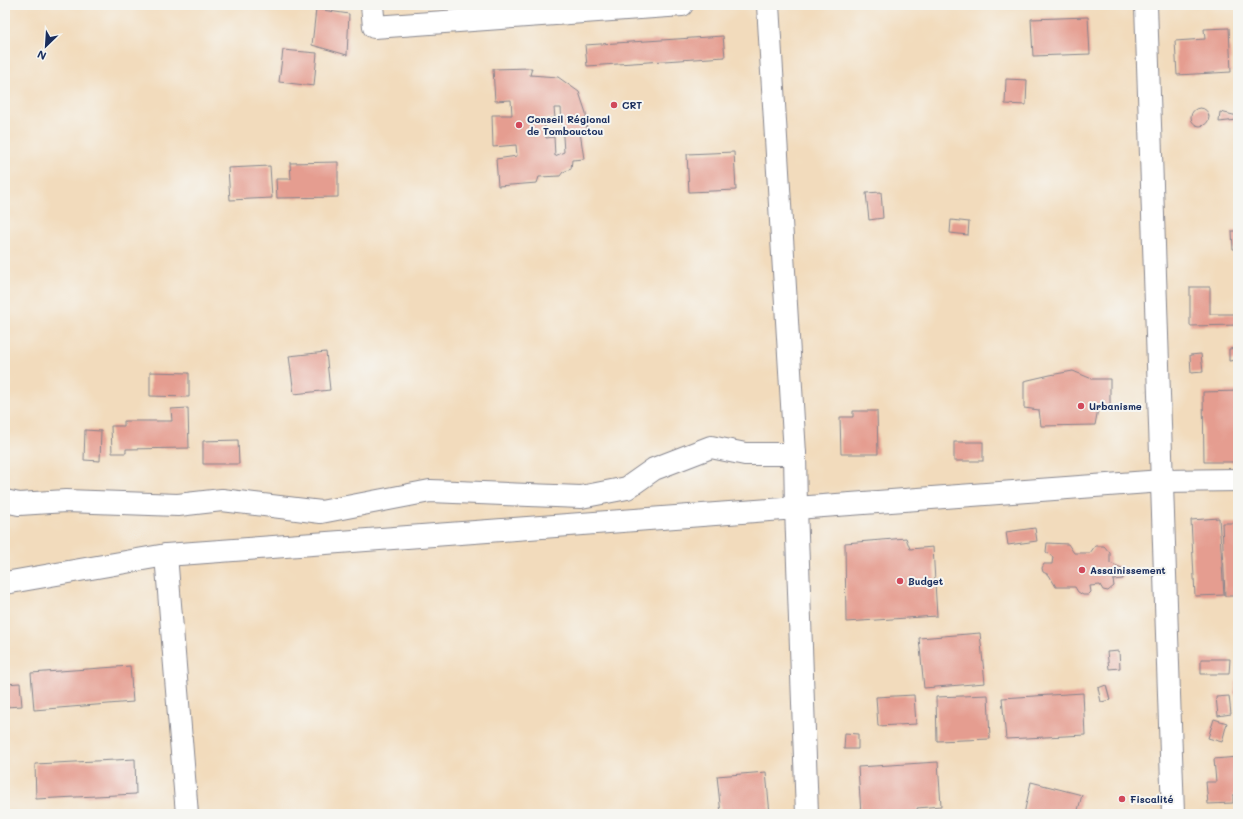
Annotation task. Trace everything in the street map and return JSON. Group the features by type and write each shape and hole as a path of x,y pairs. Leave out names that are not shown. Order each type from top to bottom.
{"street":[{"path":"372,5 374,27 682,5"},
{"path":"768,5 795,454 807,814"},
{"path":"1146,5 1173,814"},
{"path":"5,501 19,504 66,501 178,505 222,500 321,512 430,491 581,497 627,488 654,469 711,447 745,454 795,454"},
{"path":"5,583 166,555 1162,481 1238,480"},
{"path":"166,555 187,814"}],"building":[{"path":"316,9 349,14 347,55 312,45"},
{"path":"1088,17 1090,54 1033,56 1031,19"},
{"path":"1229,28 1231,72 1177,75 1175,41 1205,39 1204,29"},
{"path":"723,36 725,57 587,66 585,45"},
{"path":"283,50 317,53 314,86 279,82"},
{"name":"Conseil Régional de Tombouctou","path":"532,68 530,75 558,77 579,92 586,113 587,132 580,132 584,159 572,160 571,169 563,172 560,176 539,177 537,183 498,186 496,159 517,156 516,145 493,147 492,115 512,115 511,100 495,101 493,69","holes":["554,108 561,108 564,152 555,156 554,137 546,138 544,119 555,118"]},
{"path":"1006,79 1027,80 1026,105 1005,104"},
{"path":"1200,108 1206,111 1209,117 1206,123 1200,126 1194,123 1191,117 1194,111"},
{"path":"1220,112 1238,116 1237,120 1219,122"},
{"path":"734,152 736,190 689,192 687,154"},
{"path":"338,162 338,197 277,198 276,179 291,179 290,163"},
{"path":"270,166 272,198 230,200 228,168"},
{"path":"881,192 883,218 869,220 866,193"},
{"path":"951,220 969,222 968,235 950,233"},
{"path":"1232,231 1238,231 1238,249 1233,249"},
{"path":"1190,287 1210,287 1210,314 1238,314 1238,325 1190,326"},
{"path":"1238,348 1238,360 1229,361 1229,349"},
{"path":"326,352 330,390 294,394 289,356"},
{"path":"1201,354 1203,372 1191,373 1190,355"},
{"path":"1073,371 1092,379 1110,379 1110,407 1098,409 1095,425 1041,426 1039,410 1024,408 1024,381"},
{"path":"150,372 189,373 189,397 150,396"},
{"path":"1238,391 1238,462 1204,462 1203,392"},
{"path":"188,408 189,448 126,449 126,453 112,453 111,426 124,426 124,421 172,421 171,409"},
{"path":"853,411 877,411 878,454 841,454 840,417 853,417"},
{"path":"85,430 101,431 100,461 84,460"},
{"path":"238,440 239,464 203,464 203,441"},
{"path":"954,442 983,442 983,461 954,461"},
{"path":"1219,518 1224,595 1195,596 1191,520"},
{"path":"1222,523 1238,523 1238,596 1225,596"},
{"path":"1035,528 1037,541 1008,545 1006,532"},
{"path":"906,538 910,549 933,547 937,616 846,622 845,543"},
{"name":"Assainissement","path":"1047,543 1068,544 1074,553 1090,553 1095,546 1104,546 1110,553 1110,563 1122,568 1123,579 1113,580 1114,586 1108,591 1103,590 1100,585 1090,586 1091,592 1088,595 1083,595 1078,592 1075,587 1056,587 1049,575 1043,572 1042,568 1044,564 1052,564 1053,557 1046,552"},
{"path":"980,633 985,683 924,688 919,638"},
{"path":"1119,651 1120,668 1109,669 1107,652"},
{"path":"1201,659 1230,659 1229,674 1201,674"},
{"path":"130,666 133,702 34,710 31,673"},
{"path":"1238,679 1238,695 1234,694"},
{"path":"20,683 22,706 5,707 5,684"},
{"path":"1106,685 1110,700 1101,702 1098,688"},
{"path":"1083,693 1085,735 1006,739 1002,698"},
{"path":"914,695 916,724 878,726 876,697"},
{"path":"988,695 990,739 937,741 936,697"},
{"path":"1229,696 1231,714 1218,716 1216,697"},
{"path":"1214,719 1227,723 1222,742 1208,738"},
{"path":"845,733 858,734 858,749 844,749"},
{"path":"1238,757 1238,795 1233,795 1233,803 1208,804 1206,782 1216,782 1214,759"},
{"path":"135,759 136,794 36,799 35,764"},
{"path":"938,762 941,806 917,808 918,814 861,814 858,767"},
{"path":"766,772 770,814 721,814 717,776"},
{"path":"1031,782 1082,795 1077,814 1024,814"}],"place":[{"name":"CRT","path":"614,105"},
{"name":"Conseil Régional de Tombouctou","path":"519,125"},
{"name":"Urbanisme","path":"1081,406"},
{"name":"Assainissement","path":"1082,570"},
{"name":"Budget","path":"900,581"},
{"name":"Fiscalité","path":"1122,799"}]}
